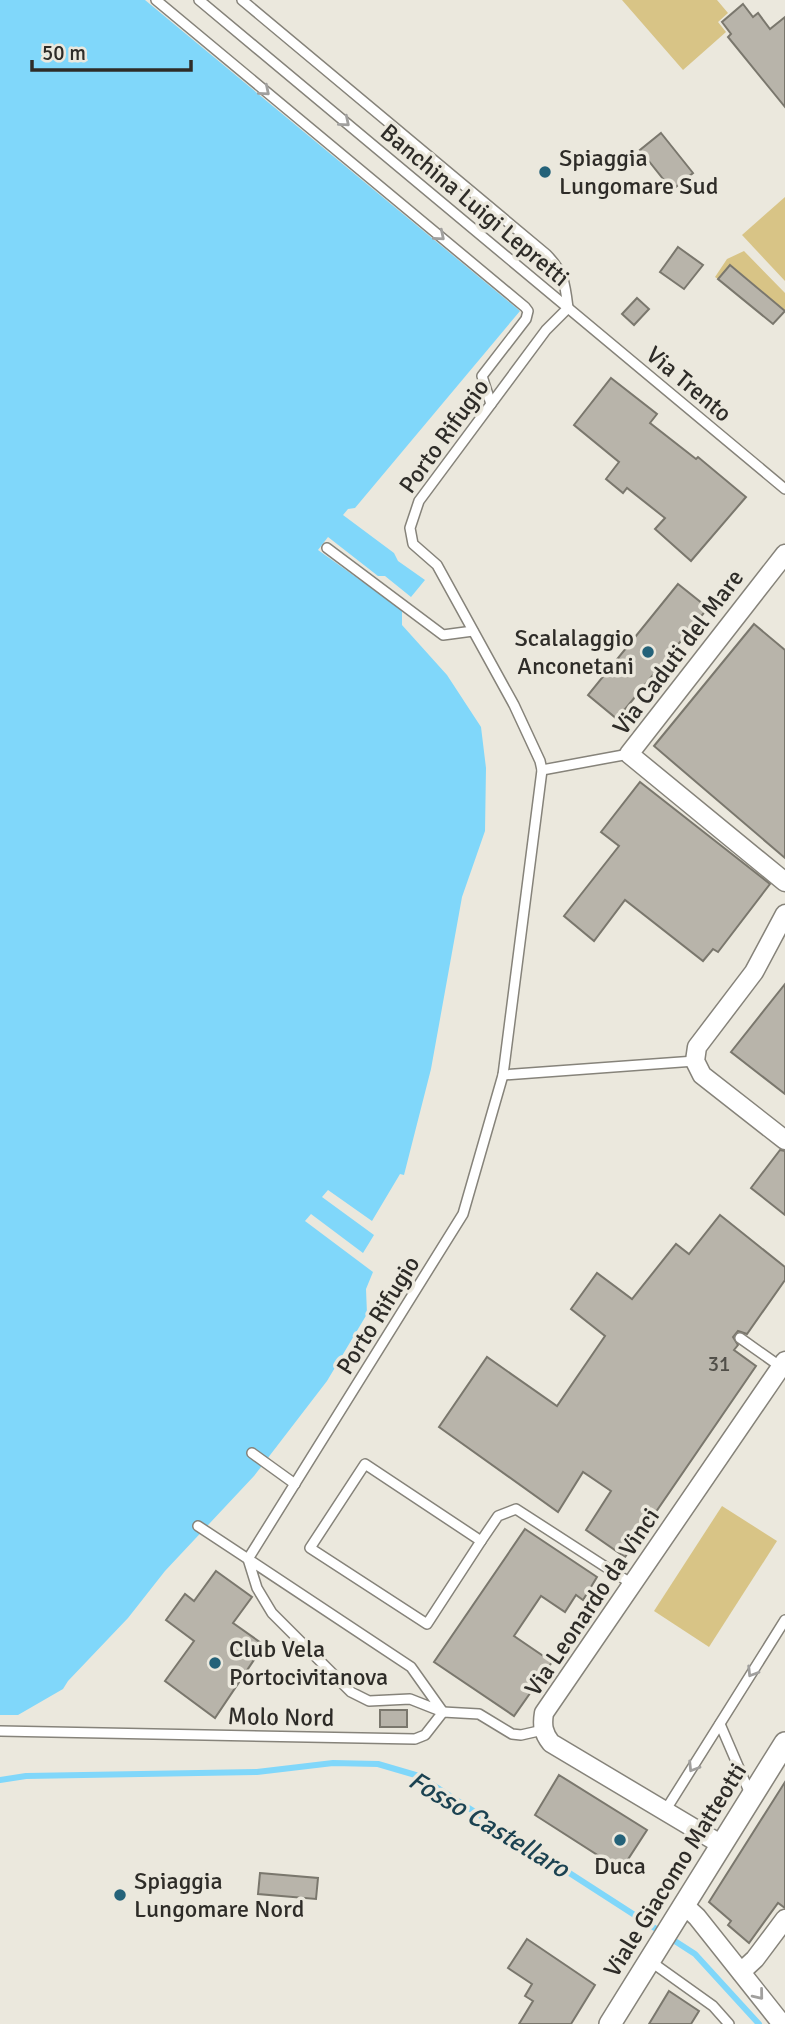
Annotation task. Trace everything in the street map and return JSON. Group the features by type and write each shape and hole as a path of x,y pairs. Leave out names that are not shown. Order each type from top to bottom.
{"street":[{"name":"Via Caduti del Mare","path":"785,555 629,754 785,882"},
{"path":"785,914 754,972 697,1047 695,1060 702,1075 785,1140"},
{"name":"Via Leonardo da Vinci","path":"722,1845 551,1743 543,1730 544,1713 783,1364"},
{"name":"Viale Giacomo Matteotti","path":"610,2024 785,1744"},
{"path":"681,1911 697,1917 782,2024"},
{"path":"741,1972 755,1959 785,1919"}],"lane":[{"path":"156,0 525,307 528,311 526,319 482,376 491,404"},
{"name":"Banchina Luigi Lepretti","path":"199,0 568,308"},
{"name":"Banchina Luigi Lepretti","path":"242,0 559,266 565,282 568,308"},
{"name":"Porto Rifugio","path":"248,1559 463,1214 503,1075 542,770 528,732 437,565 413,544 410,528 419,502 545,330 568,308"},
{"name":"Via Trento","path":"568,308 785,489"},
{"path":"327,548 443,635 473,631"},
{"path":"542,770 629,754"},
{"path":"503,1075 695,1060"},
{"path":"740,1338 783,1364"},
{"path":"252,1453 295,1484"},
{"path":"481,1541 365,1464 310,1548 427,1624 498,1516 516,1509 632,1584"},
{"path":"198,1526 411,1667 443,1712"},
{"path":"248,1559 257,1588 272,1613 351,1692 369,1701 410,1699 443,1712 479,1714 512,1734 522,1735 543,1730"},
{"path":"665,1811 785,1620"},
{"name":"Molo Nord","path":"0,1731 415,1739 425,1735 443,1712"},
{"path":"720,1724 751,1798"},
{"path":"655,1953 729,2024"}],"shaded area":[{"path":"622,0 717,0 728,13 718,22 726,32 683,70"},
{"path":"785,197 785,281 742,235"},
{"path":"744,251 785,293 785,311 731,265 718,279 715,277 727,259"},
{"path":"722,1506 777,1541 709,1647 654,1611"}],"water":[{"path":"0,0 145,0 520,311 355,508 348,509 343,515 425,580 411,597 385,576 378,576 328,537 318,550 402,610 402,625 447,675 481,727 486,768 485,831 462,897 431,1069 404,1175 400,1174 372,1221 328,1190 322,1197 374,1235 363,1253 311,1214 305,1221 373,1272 366,1289 367,1314 327,1381 254,1476 165,1571 128,1618 63,1689 18,1715 0,1715"}],"building":[{"path":"743,4 753,17 758,13 770,29 785,17 785,107 728,37 731,34 722,22"},
{"path":"661,133 693,173 672,190 640,150"},
{"path":"678,247 703,265 684,289 660,272"},
{"path":"730,265 785,311 773,324 718,279"},
{"path":"637,298 649,309 634,325 622,314"},
{"path":"611,378 657,414 650,423 696,459 698,457 746,497 691,561 655,529 665,518 627,488 623,493 606,479 619,462 574,425"},
{"name":"Scalalaggio Anconetani","path":"678,584 708,608 617,719 588,695"},
{"path":"754,624 785,650 785,858 654,746"},
{"path":"640,782 770,884 718,952 713,949 703,961 625,900 594,941 564,916 619,846 601,832"},
{"path":"785,984 785,1094 731,1052"},
{"path":"780,1150 785,1151 785,1215 751,1188"},
{"path":"720,1215 785,1267 785,1280 747,1334 738,1331 733,1337 738,1345 734,1350 756,1366 625,1557 586,1530 611,1491 583,1472 558,1512 439,1427 487,1357 557,1406 605,1336 571,1309 597,1273 632,1299 676,1244 689,1254"},
{"path":"525,1529 597,1577 583,1600 576,1595 565,1612 541,1596 514,1636 552,1662 514,1716 434,1662"},
{"name":"Club Vela Portocivitanova","path":"216,1571 252,1597 233,1623 264,1645 215,1718 165,1681 194,1641 166,1620 185,1594 194,1601"},
{"path":"380,1710 407,1710 407,1727 380,1727"},
{"path":"559,1775 647,1830 621,1870 535,1815"},
{"path":"785,1782 785,1908 778,1903 749,1943 728,1925 731,1921 709,1902"},
{"path":"260,1873 318,1878 316,1899 258,1894"},
{"path":"527,1939 595,1985 571,2024 519,2024 533,2001 525,1996 532,1984 508,1968"},
{"path":"669,1991 699,2011 691,2024 649,2024"}],"waterway":[{"name":"Fosso Castellaro","path":"0,1780 26,1776 257,1772 333,1763 378,1764 419,1776 695,1954 759,2024"}],"place":[{"name":"Spiaggia Lungomare Sud","path":"545,172"},
{"name":"Scalalaggio Anconetani","path":"648,652"},
{"name":"Club Vela Portocivitanova","path":"215,1663"},
{"name":"Duca","path":"620,1840"},
{"name":"Spiaggia Lungomare Nord","path":"120,1895"}]}
